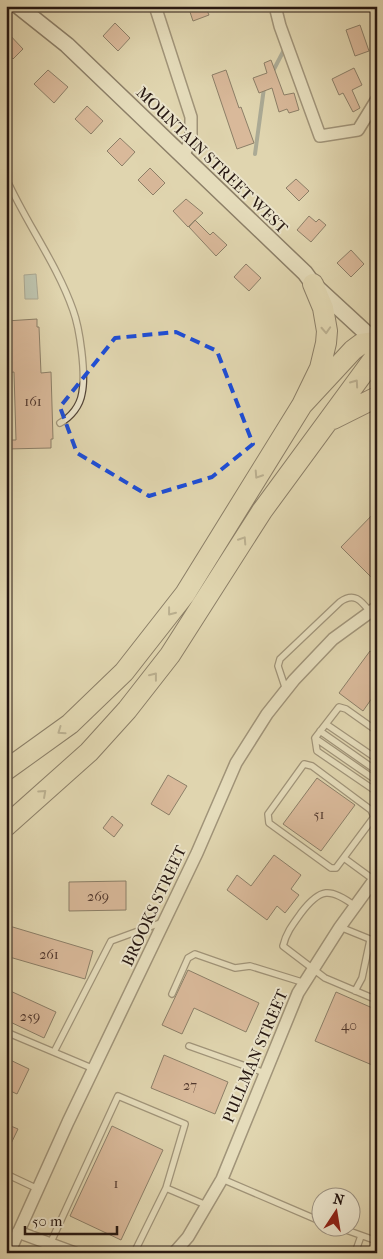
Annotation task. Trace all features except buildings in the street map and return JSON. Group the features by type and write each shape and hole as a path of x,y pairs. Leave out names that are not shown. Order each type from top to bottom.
{"highway":[{"path":"6,770 70,724 124,672 185,594 302,405 320,368 326,343 323,308 312,284"},
{"path":"6,826 89,752 127,710 170,655 262,511 374,357 376,342 361,344 353,350 302,405"},
{"path":"327,422 377,397"}],"main road":[{"name":"MOUNTAIN STREET WEST","path":"18,6 67,45 305,273 312,284 376,342"}],"street":[{"path":"155,6 191,117 191,139 183,156"},
{"path":"275,6 280,26 320,136 358,130 377,99"},
{"name":"BROOKS STREET","path":"9,1247 18,1232 164,922 236,763 267,714 286,690 334,639 373,610"},
{"name":"PULLMAN STREET","path":"175,1252 188,1237 222,1179 298,993 340,927 375,878"},
{"path":"18,1232 75,1253"}],"lane":[{"path":"6,178 18,206 70,302 76,322 82,394 75,410 60,423"},
{"path":"286,690 278,666 280,659 340,602 346,598 354,597 373,610"},
{"path":"314,738 339,707 346,709 377,731"},
{"path":"326,724 377,758"},
{"path":"320,731 377,771"},
{"path":"314,738 377,781"},
{"path":"314,738 317,751 377,792"},
{"path":"304,764 312,766 371,810 374,817 344,858 336,868 331,868 269,823 268,814 304,764"},
{"path":"344,858 375,878"},
{"path":"355,906 343,897 326,892 312,898 286,933 283,946 325,978 377,1000"},
{"path":"54,1052 111,941 164,922"},
{"path":"340,927 377,942"},
{"path":"355,991 362,978 370,940"},
{"path":"172,994 188,958 195,954 235,968 250,966 305,983"},
{"path":"6,1032 94,1069"},
{"path":"189,1046 265,1073"},
{"path":"50,1244 118,1096 185,1124 166,1188 134,1253"},
{"path":"6,1174 38,1189"},
{"path":"222,1179 310,1217"},
{"path":"166,1188 206,1206"},
{"path":"355,1253 361,1236 377,1241"}],"highlighted area":[{"path":"176,332 217,351 253,444 212,477 149,496 77,453 60,407 115,338"}],"water":[{"path":"36,274 38,299 25,299 24,275"}],"waterway":[{"path":"272,73 285,48"},
{"path":"255,154 264,88"}]}
